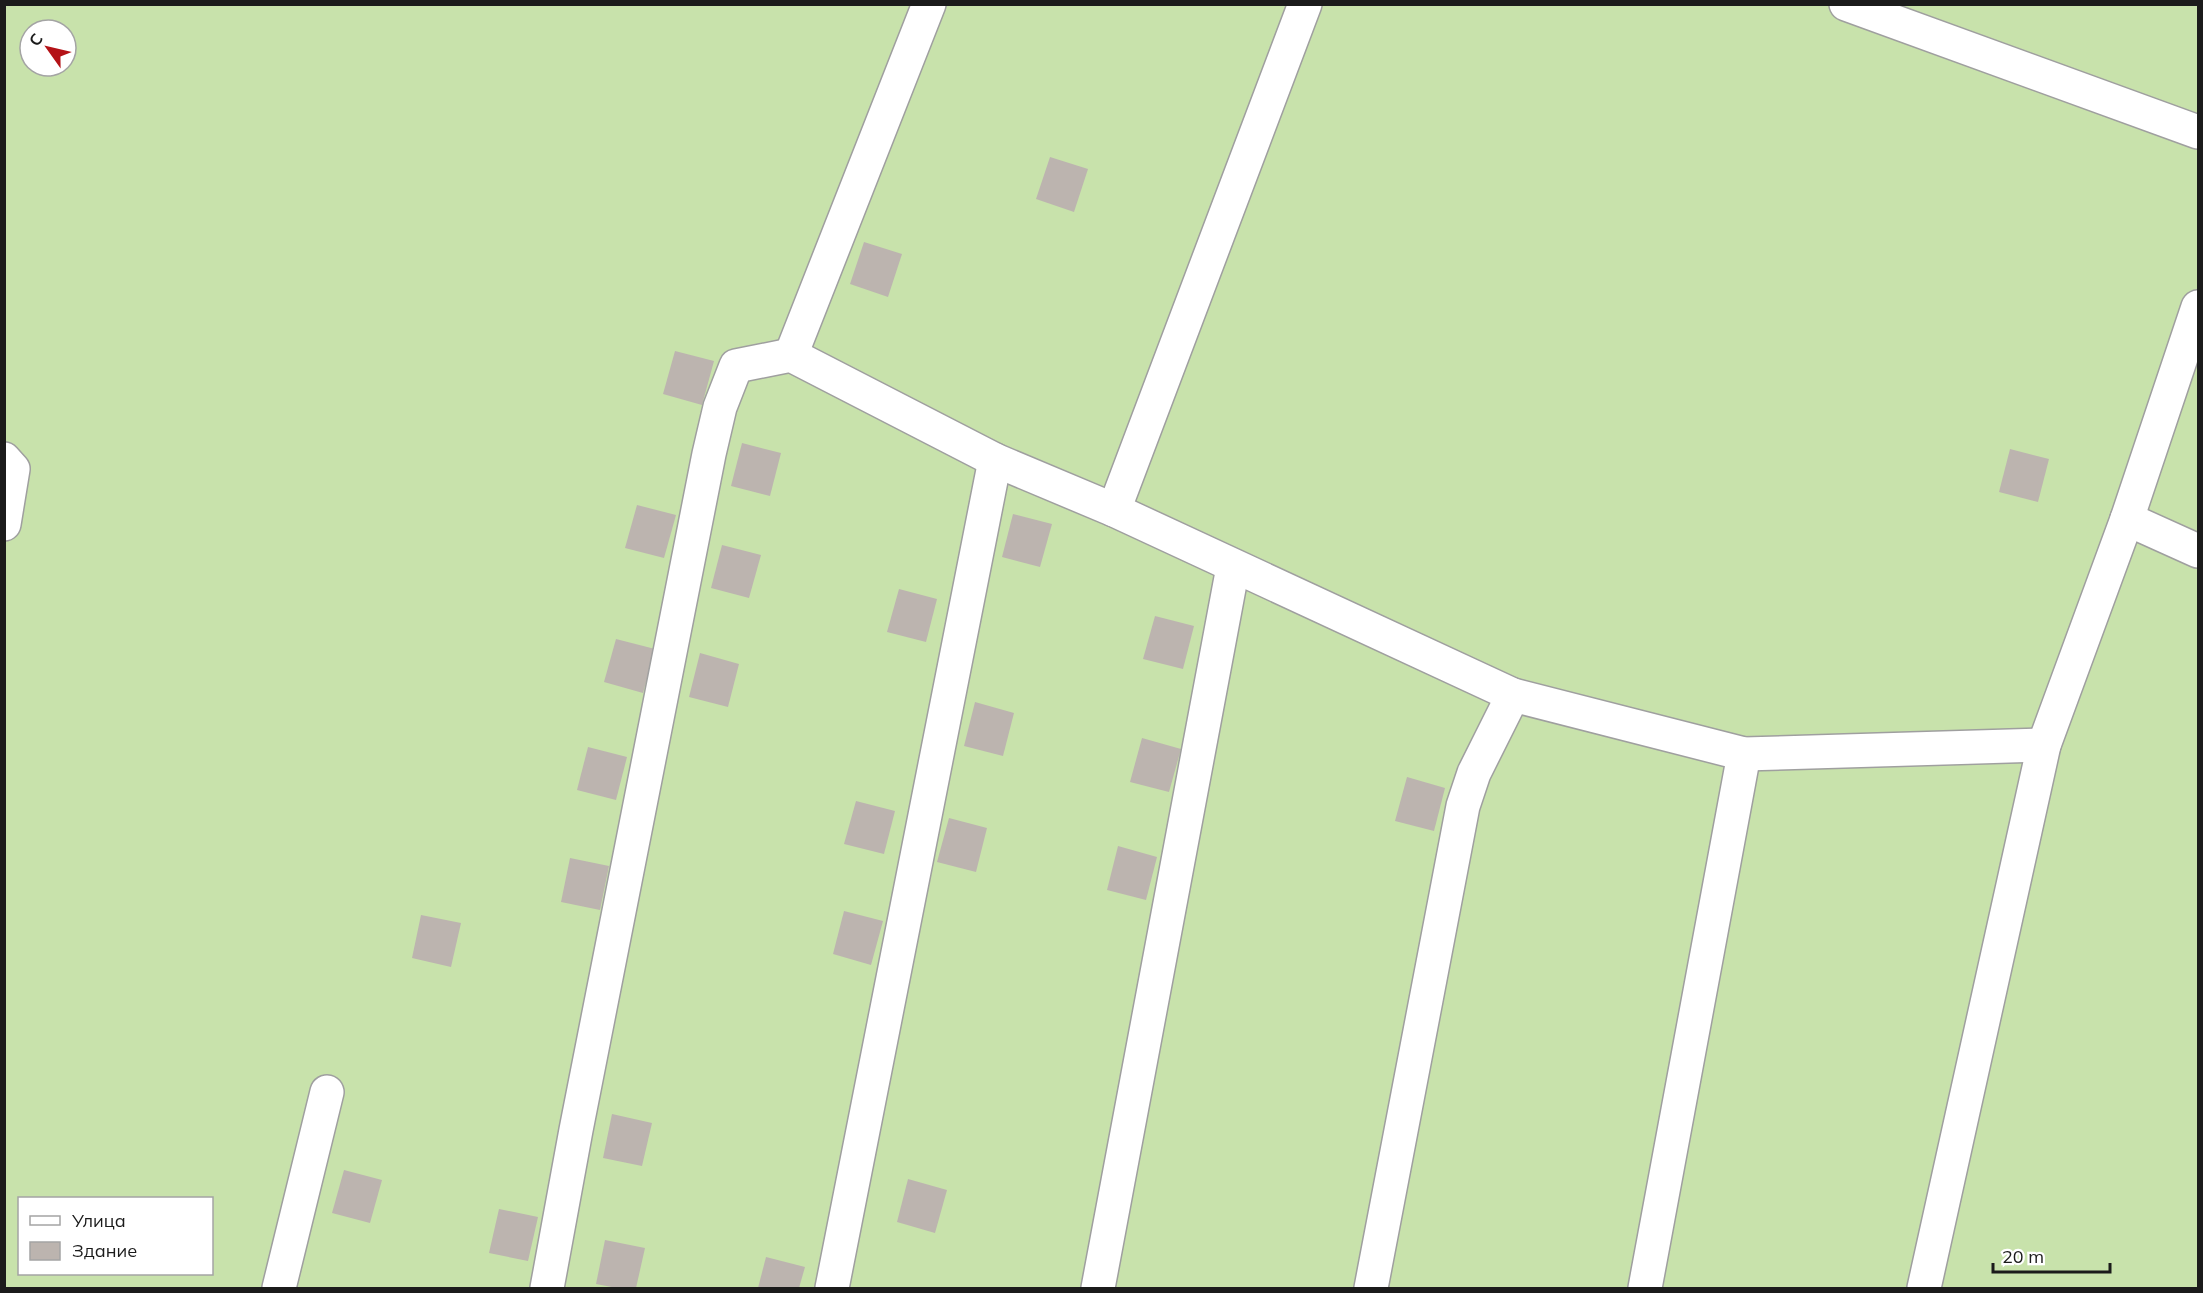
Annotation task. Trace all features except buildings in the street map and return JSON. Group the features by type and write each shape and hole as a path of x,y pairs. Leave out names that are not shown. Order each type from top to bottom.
{"street":[{"path":"791,355 929,4"},
{"path":"1114,510 1305,4"},
{"path":"1846,4 2199,132"},
{"path":"1924,1288 2044,745 2127,519 2199,308"},
{"path":"547,1288 709,454 720,407 736,366 791,355 995,460 1114,510 1513,695 1744,754 2044,745"},
{"path":"4,459 13,469 4,524"},
{"path":"832,1288 995,460"},
{"path":"2127,519 2199,551"},
{"path":"1098,1288 1233,567"},
{"path":"1371,1288 1463,806 1474,773 1513,695"},
{"path":"1645,1288 1744,754"},
{"path":"279,1288 327,1092"}],"green space":[{"path":"5,5 2198,5 2198,1288 5,1288"}]}
